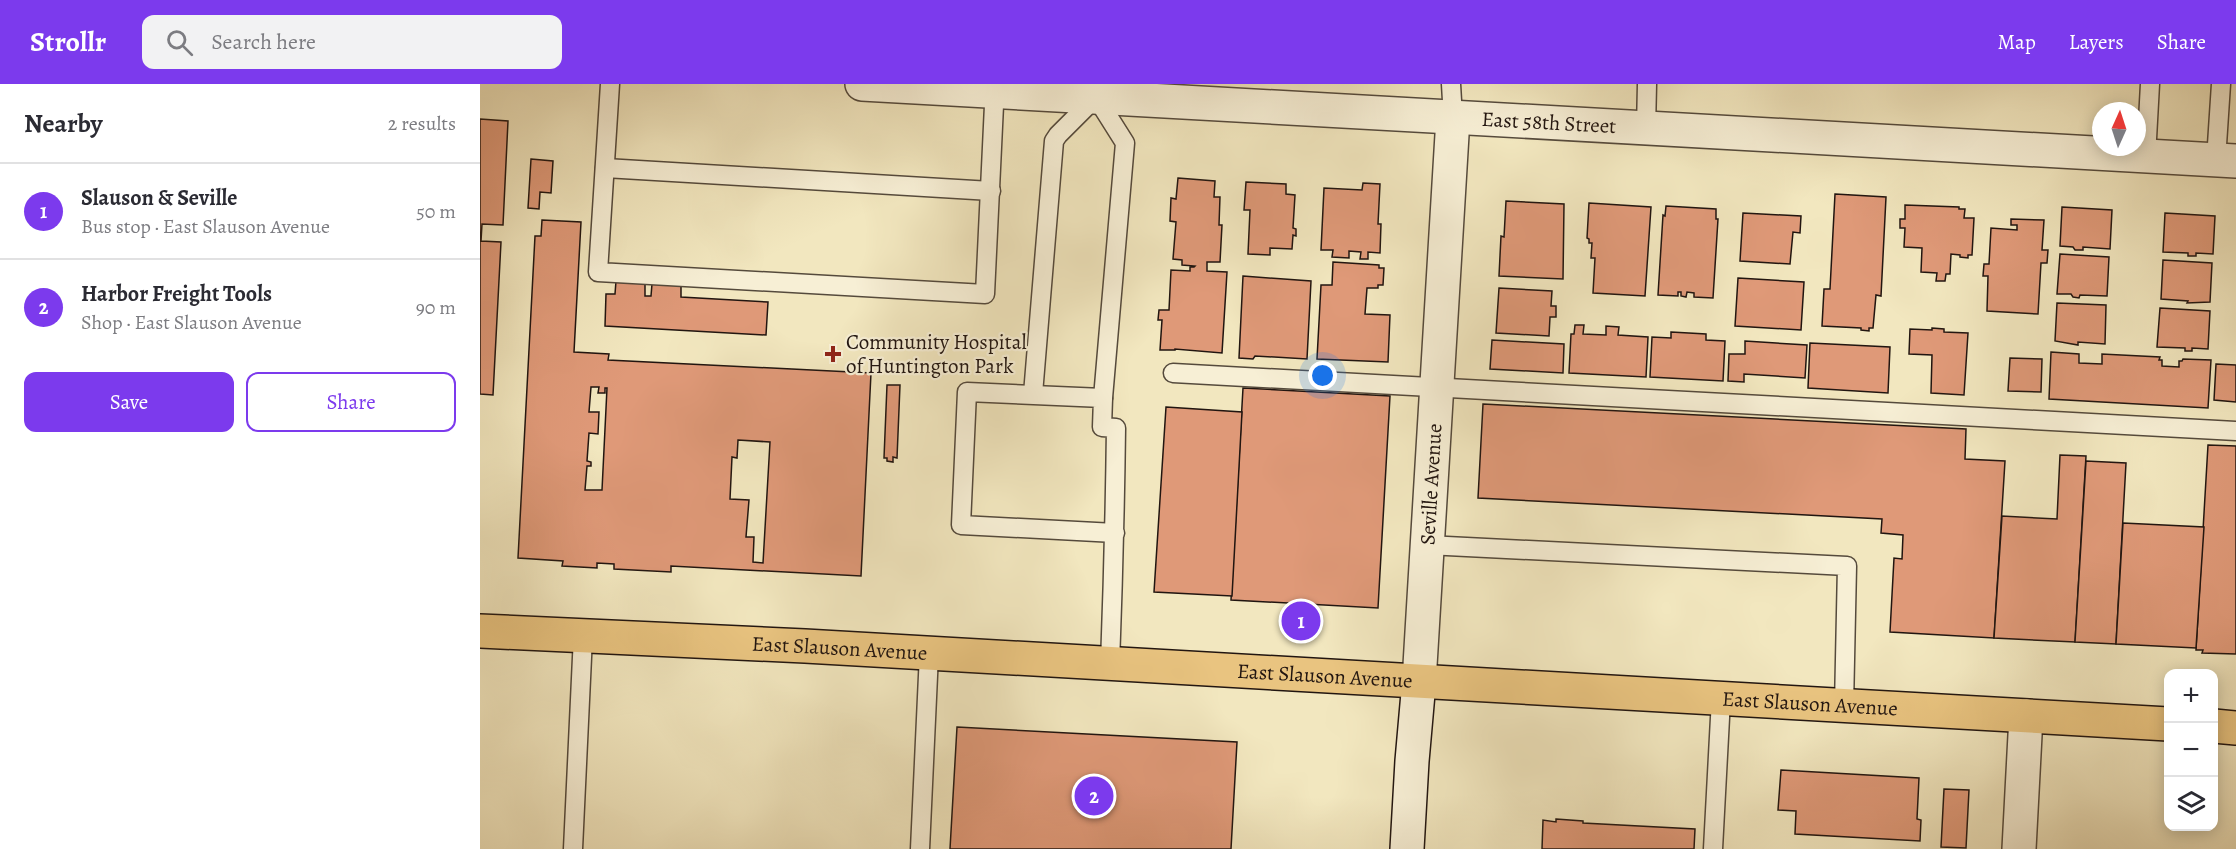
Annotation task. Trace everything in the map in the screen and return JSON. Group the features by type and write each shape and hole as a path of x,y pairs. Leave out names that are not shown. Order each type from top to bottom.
{"main road":[{"name":"East Slauson Avenue","path":"480,631 2164,724"},
{"path":"2218,726 2236,728"}],"street":[{"name":"East 58th Street","path":"862,84 995,87 1096,97 2226,161"},
{"name":"Seville Avenue","path":"1407,849 1453,118"},
{"path":"2019,849 2026,716"}],"lane":[{"path":"610,84 598,272 985,294 995,87"},
{"path":"1451,84 1453,118"},
{"path":"1646,129 1647,84"},
{"path":"2146,157 2150,84"},
{"path":"2221,84 2226,161"},
{"path":"1033,394 1054,141 1096,97 1125,143 1102,427 1116,428 1110,664"},
{"path":"605,168 991,191"},
{"path":"1173,373 2236,431"},
{"path":"1103,398 967,393 961,525 1115,533"},
{"path":"1427,545 1847,566 1844,706"},
{"path":"573,849 583,636"},
{"path":"920,849 929,654"},
{"path":"1713,849 1721,699"}],"building":[{"path":"480,119 508,121 503,225 482,224 481,241 501,242 493,395 480,394"},
{"path":"531,159 553,161 551,193 540,192 539,209 528,208"},
{"path":"1178,178 1215,181 1214,197 1220,197 1219,225 1222,225 1220,262 1207,262 1207,271 1227,272 1222,353 1160,350 1162,320 1158,320 1159,310 1169,310 1171,270 1190,271 1190,267 1195,266 1182,265 1182,260 1173,259 1176,222 1170,221 1171,198 1176,199"},
{"path":"1246,182 1286,184 1286,194 1295,195 1293,228 1296,229 1296,236 1293,235 1292,249 1270,248 1270,255 1248,254 1250,210 1244,210"},
{"path":"1363,183 1380,184 1378,224 1381,224 1380,253 1368,252 1368,259 1360,259 1361,252 1349,251 1349,258 1332,257 1333,250 1321,250 1324,188 1362,190"},
{"path":"1835,194 1886,197 1881,296 1876,295 1873,328 1869,328 1869,331 1861,330 1861,328 1822,326 1824,289 1830,289"},
{"path":"1506,201 1564,204 1563,279 1499,276"},
{"path":"1589,203 1651,207 1645,296 1593,293 1595,258 1591,258 1592,243 1589,243 1587,238"},
{"path":"1905,205 1959,207 1959,209 1965,209 1964,218 1974,218 1972,255 1968,255 1968,258 1951,254 1950,274 1946,274 1945,281 1936,281 1937,273 1921,272 1922,248 1904,247 1905,228 1900,228 1900,219 1905,219"},
{"path":"1666,206 1716,209 1716,219 1718,219 1713,298 1694,297 1694,293 1687,292 1686,297 1681,296 1681,292 1678,292 1678,296 1658,295 1663,215 1665,216"},
{"path":"2062,207 2112,210 2110,249 2083,247 2083,250 2075,250 2073,247 2060,246"},
{"path":"1743,213 1801,216 1800,233 1793,232 1790,264 1740,261"},
{"path":"2165,213 2215,216 2213,254 2196,253 2196,256 2188,256 2188,253 2163,252"},
{"path":"2011,219 2044,220 2042,250 2048,250 2047,263 2041,263 2038,314 1987,311 1988,276 1983,276 1984,264 1989,264 1991,228 2017,230 2017,225 2011,225"},
{"path":"542,220 581,222 574,352 609,354 608,360 871,373 861,576 671,566 671,572 614,569 614,564 597,563 597,568 562,566 563,561 518,558 535,236 541,236","holes":["591,387 599,387 598,393 605,393 605,388 607,388 602,490 585,490 587,466 591,466 591,462 587,461 589,433 598,434 599,412 589,412","738,440 770,442 763,563 753,562 754,537 746,537 749,500 730,499 732,457 737,458"]},
{"path":"2060,254 2109,257 2107,296 2080,295 2079,298 2071,294 2057,294"},
{"path":"2163,260 2212,263 2210,302 2187,303 2188,301 2161,299"},
{"path":"1333,262 1379,265 1379,268 1384,268 1383,285 1378,285 1378,288 1367,288 1365,314 1390,315 1388,362 1317,359 1321,285 1332,285"},
{"path":"1243,276 1311,281 1307,359 1255,356 1253,359 1239,358"},
{"path":"1738,278 1804,282 1801,330 1735,326"},
{"path":"616,281 645,281 645,296 651,296 652,284 681,285 681,297 768,302 766,335 605,326 606,294 615,294"},
{"path":"1499,288 1552,291 1551,306 1556,306 1556,317 1550,317 1549,336 1496,333"},
{"path":"2057,303 2106,305 2105,344 2078,342 2078,345 2055,341"},
{"path":"2160,308 2210,311 2208,349 2192,348 2192,351 2185,351 2185,348 2157,347"},
{"path":"1575,325 1584,325 1583,334 1606,335 1606,326 1619,327 1618,335 1648,337 1646,377 1569,373 1571,334 1574,334"},
{"path":"1932,328 1944,329 1944,332 1968,333 1964,395 1931,393 1932,355 1909,354 1910,329 1932,330"},
{"path":"1671,332 1706,334 1706,340 1725,341 1723,381 1650,377 1652,337 1671,338"},
{"path":"1492,340 1564,344 1563,373 1490,369"},
{"path":"1745,341 1807,345 1805,378 1744,374 1744,382 1728,381 1729,354 1745,354"},
{"path":"1810,343 1890,347 1888,393 1808,388"},
{"path":"2051,352 2079,354 2079,363 2102,364 2102,354 2160,357 2162,366 2179,367 2179,361 2183,359 2211,360 2208,408 2049,399"},
{"path":"2010,358 2042,359 2041,392 2008,391"},
{"path":"2216,364 2236,365 2236,402 2214,400"},
{"path":"887,385 900,385 897,458 893,457 893,462 884,458"},
{"path":"1243,388 1390,396 1378,608 1231,600"},
{"path":"1483,404 1966,429 1965,459 2005,461 1994,638 1890,632 1894,558 1902,559 1903,535 1881,533 1882,519 1478,498"},
{"path":"1166,407 1242,412 1232,596 1154,592"},
{"path":"2208,445 2236,446 2236,654 2202,653 2203,650 2196,650"},
{"path":"2060,455 2086,456 2075,642 1994,638 2002,516 2057,519"},
{"path":"2086,461 2126,463 2116,644 2075,642"},
{"path":"2123,523 2204,527 2196,648 2116,644"},
{"path":"957,727 1237,742 1231,849 950,849"},
{"path":"1781,770 1919,778 1917,819 1921,820 1920,841 1795,834 1796,811 1778,810"},
{"path":"1944,789 1969,790 1966,848 1941,847"},
{"path":"1556,819 1583,821 1583,823 1695,829 1694,849 1542,849 1543,820 1556,822"}],"place":[{"name":"Community Hospital of Huntington Park","path":"833,354"},
{"name":"Slauson & Seville","path":"1301,621"},
{"name":"Harbor Freight Tools","path":"1094,796"}]}
